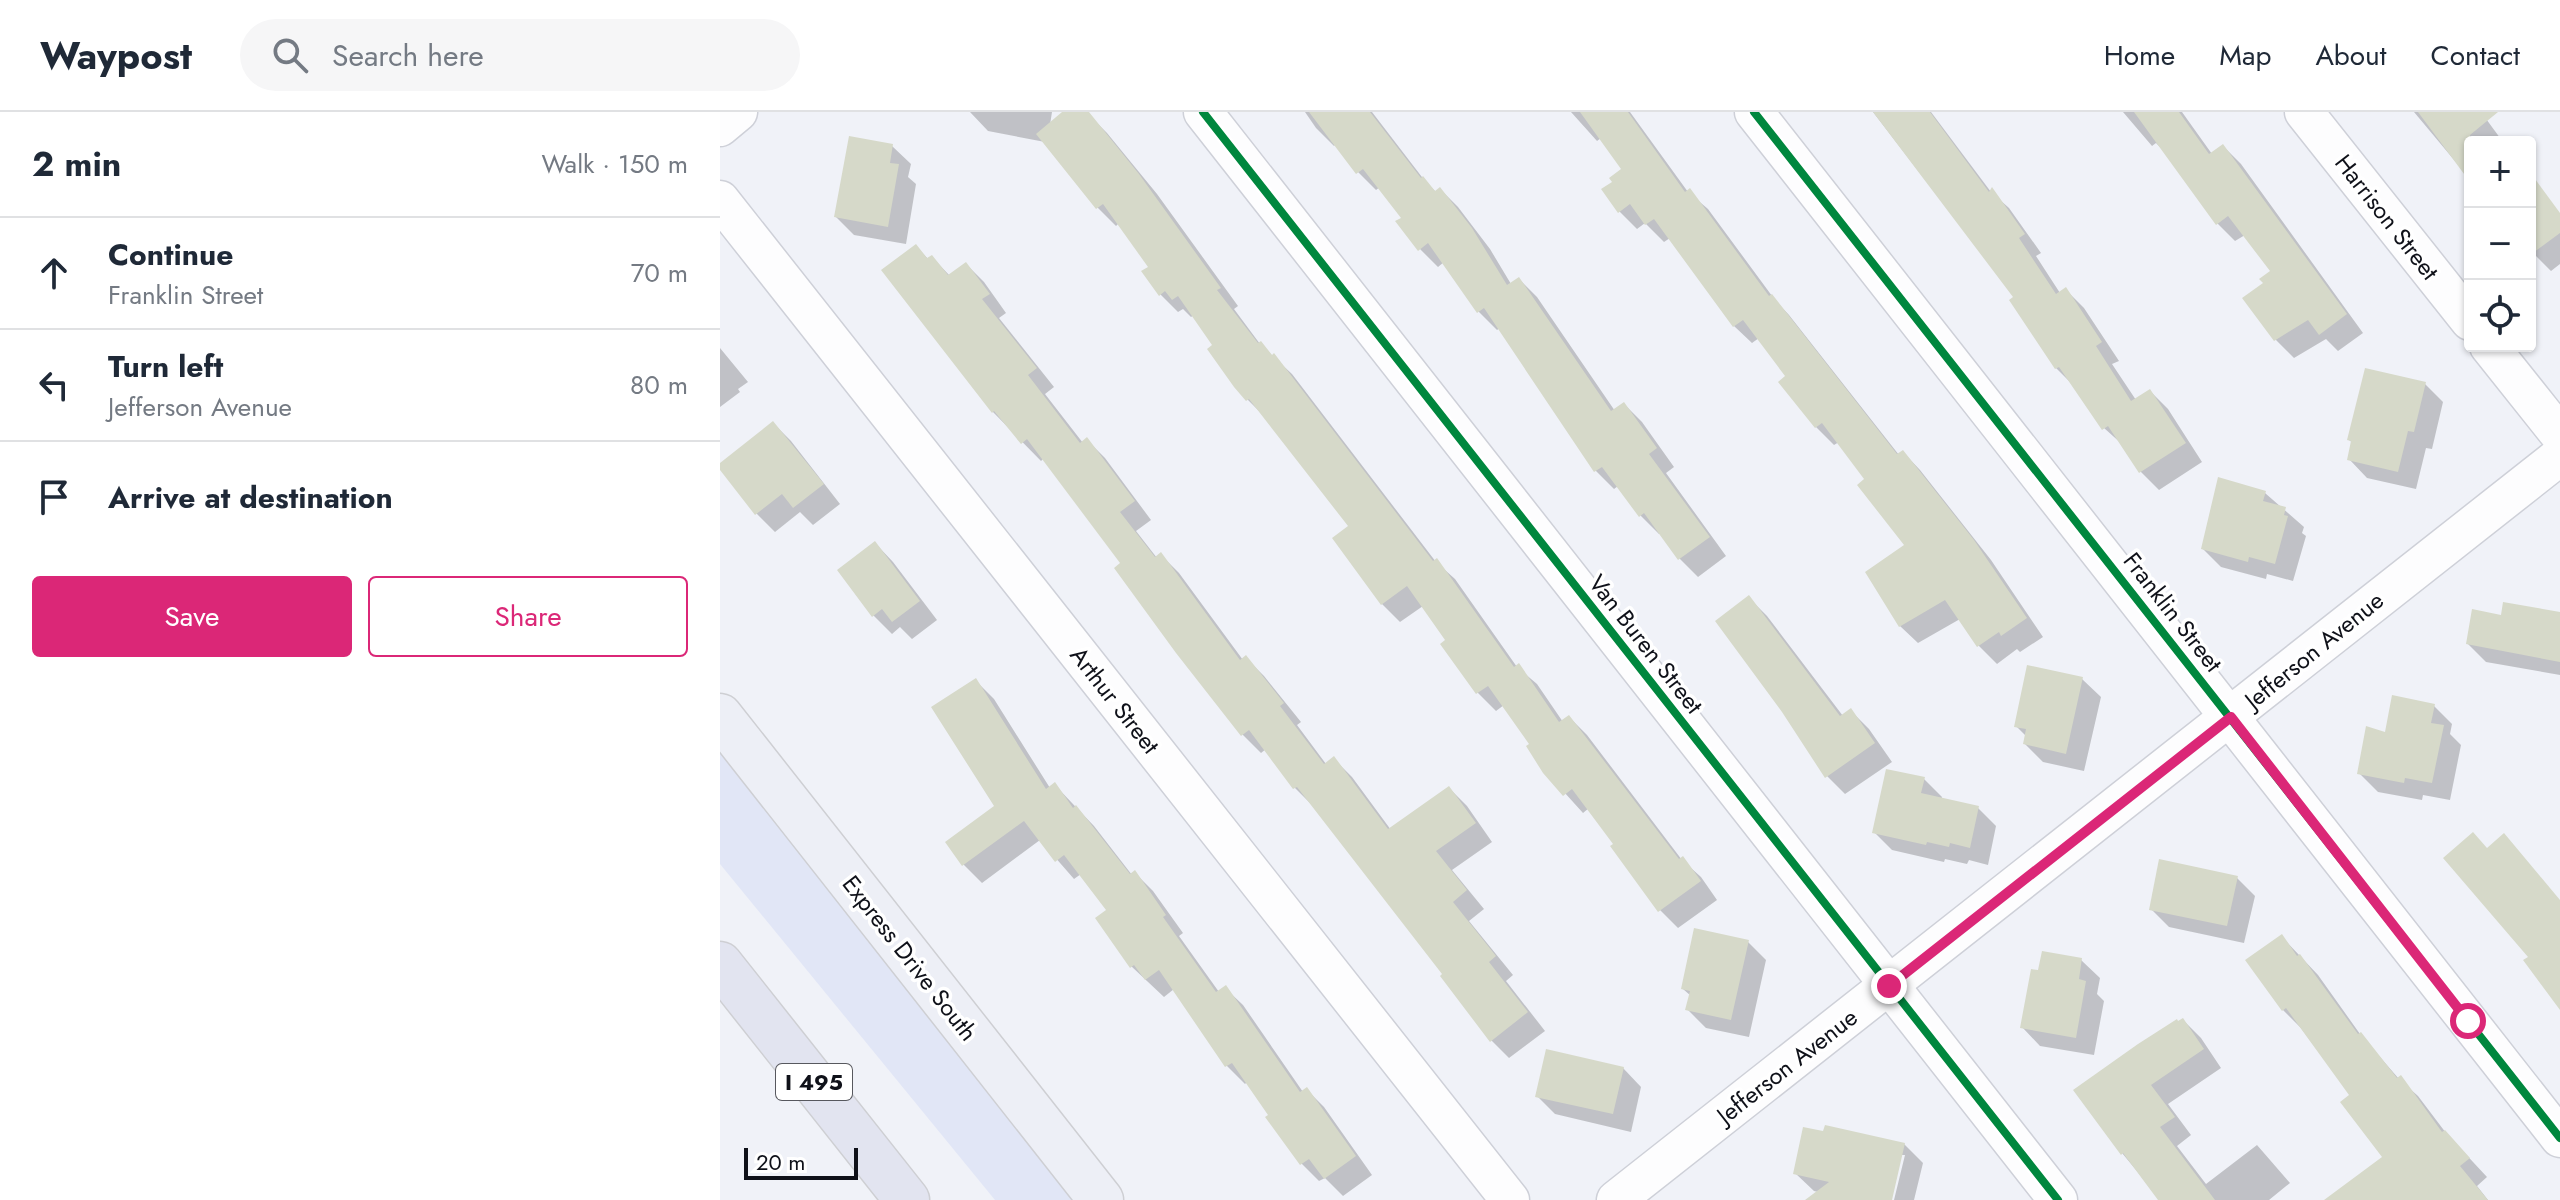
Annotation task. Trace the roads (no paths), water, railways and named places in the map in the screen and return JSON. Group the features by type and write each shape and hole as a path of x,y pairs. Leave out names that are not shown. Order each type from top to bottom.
{"highway":[{"name":"I 495","path":"720,964 907,1200"}],"main road":[{"name":"Express Drive South","path":"720,716 1101,1200"}],"street":[{"path":"720,127 738,112"},
{"name":"Van Buren Street","path":"1203,112 2058,1200"},
{"name":"Franklin Street","path":"1754,112 2560,1138"},
{"name":"Harrison Street","path":"2304,112 2464,313"},
{"name":"Arthur Street","path":"720,200 1510,1200"},
{"path":"2494,352 2560,435"},
{"name":"Jefferson Avenue","path":"1616,1200 2560,456"}]}
